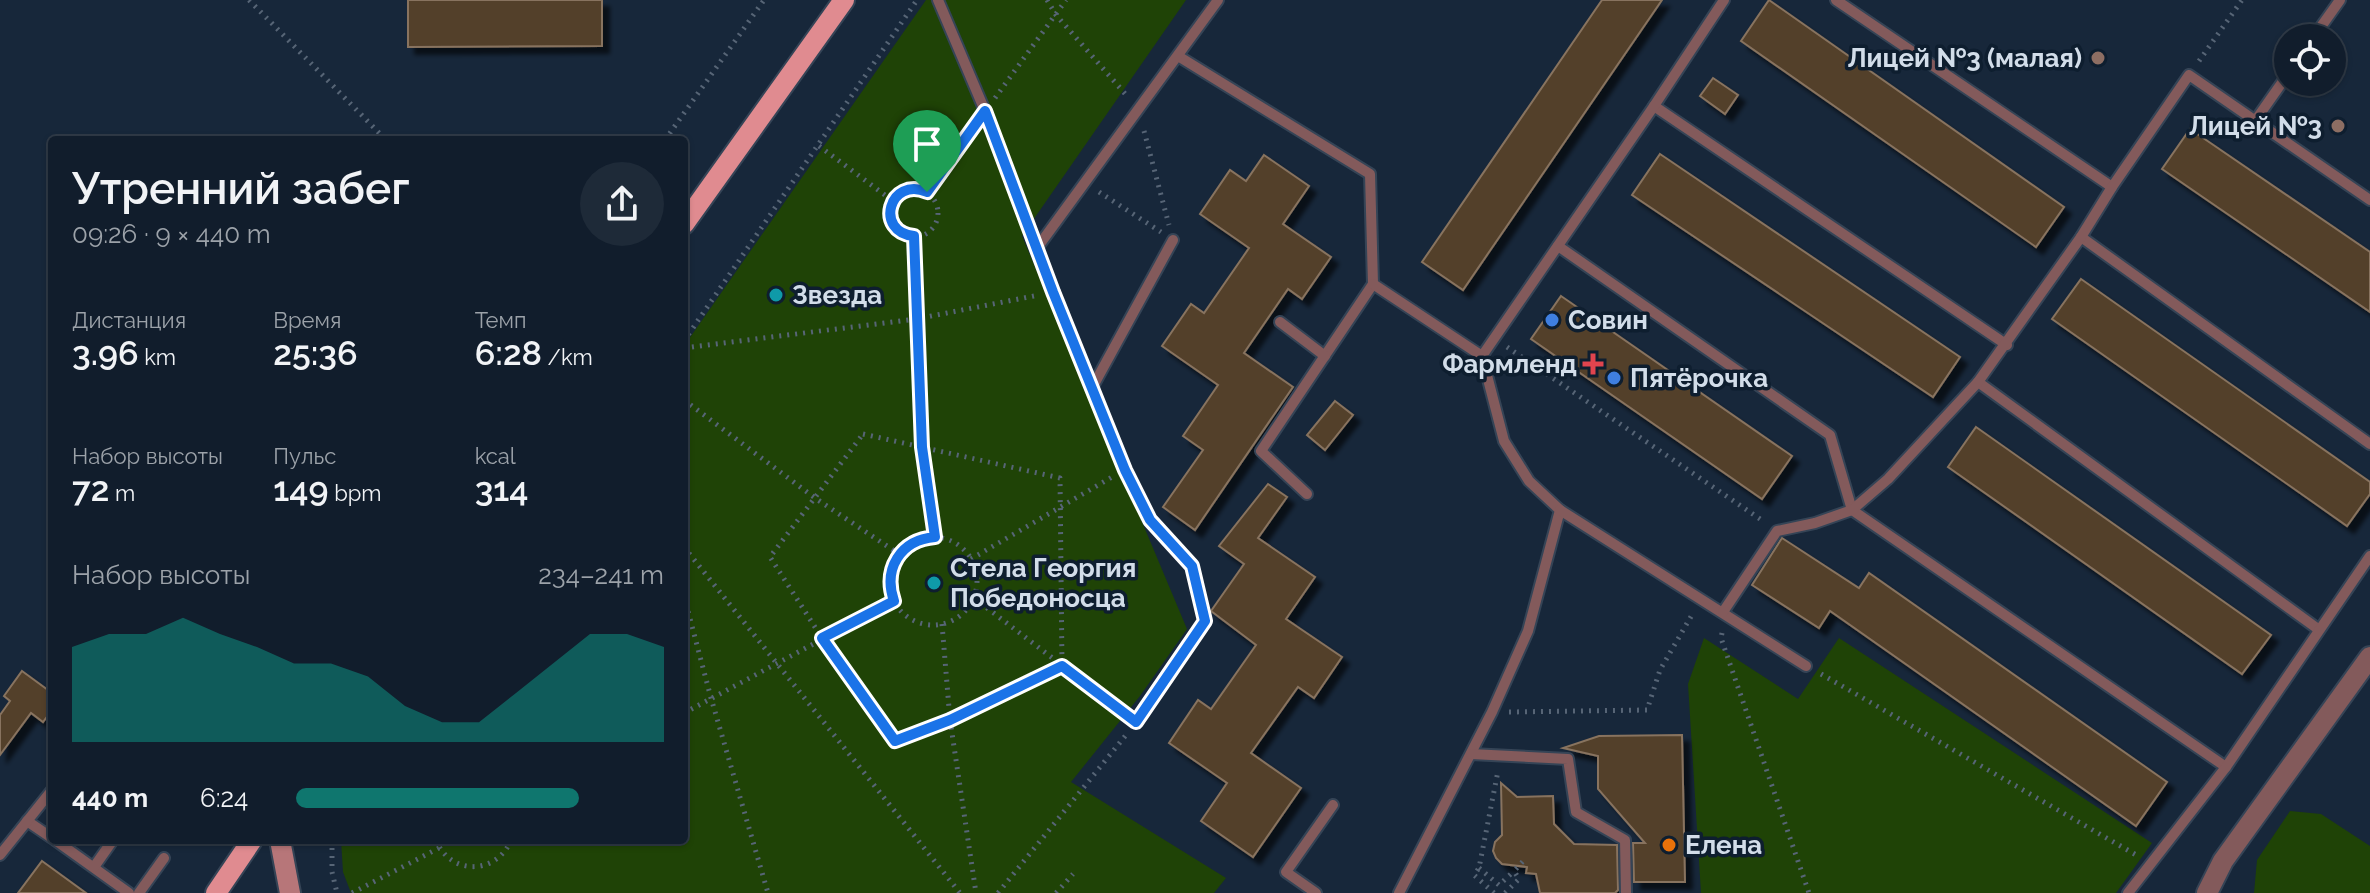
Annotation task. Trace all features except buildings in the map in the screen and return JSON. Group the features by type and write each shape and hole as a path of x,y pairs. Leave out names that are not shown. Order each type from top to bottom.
{"main road":[{"path":"688,218 844,0"},
{"path":"216,893 249,844"},
{"path":"281,844 290,893"}],"street":[{"path":"2207,893 2223,861 2370,657"}],"lane":[{"path":"938,0 985,111 1053,292 1125,470 1150,520 1192,566 1205,621 1136,722"},
{"path":"1037,248 1218,0"},
{"path":"1482,356 1724,0"},
{"path":"1836,0 2112,187"},
{"path":"2323,24 2340,0"},
{"path":"1178,56 1370,174 1373,284 1261,451 1307,494"},
{"path":"1723,612 1777,531 1815,523 1852,510 1888,479 1978,382 2007,345 2189,75 2370,200"},
{"path":"2255,121 2274,94"},
{"path":"1654,106 2007,345"},
{"path":"2081,237 2370,444"},
{"path":"1092,388 1173,240"},
{"path":"1558,246 1830,435 1852,510 2226,767"},
{"path":"1373,284 1482,356 1504,441 1529,481 1560,510 1806,666"},
{"path":"1280,322 1325,356"},
{"path":"1978,382 2318,629"},
{"path":"1399,893 1492,712 1528,631 1560,510"},
{"path":"2128,893 2226,767 2370,556"},
{"path":"1471,754 1568,759 1576,812 1625,840 1626,893"},
{"path":"0,855 48,795"},
{"path":"1316,893 1286,872 1333,805"},
{"path":"27,821 48,836"},
{"path":"60,844 129,893"},
{"path":"94,867 110,844"},
{"path":"139,893 164,858"}],"path":[{"path":"249,0 382,136"},
{"path":"668,136 764,0"},
{"path":"688,335 917,0"},
{"path":"927,192 1066,0"},
{"path":"2189,75 2242,0"},
{"path":"819,146 893,201"},
{"path":"908,189 927,192 936,204 937,219 928,232 907,236 895,228 890,214 893,201 908,189"},
{"path":"914,236 922,447 935,537"},
{"path":"688,348 916,319 1053,292"},
{"path":"1494,339 1777,531"},
{"path":"688,403 815,498 899,554"},
{"path":"863,434 1060,478 1062,666 950,720 895,741 822,638 770,557 863,434"},
{"path":"971,559 1125,470"},
{"path":"935,537 956,543 971,559 977,578 974,598 961,615 942,624 919,623 909,618 894,601 890,577 899,554 915,541 935,537"},
{"path":"688,552 960,893"},
{"path":"974,598 1136,722 998,893"},
{"path":"1492,712 1647,710 1660,670 1701,598"},
{"path":"688,711 894,601"},
{"path":"688,611 768,893"},
{"path":"1723,612 1721,638 1809,893"},
{"path":"942,624 950,720 976,893"},
{"path":"1806,666 2151,864"},
{"path":"1494,893 1474,875 1479,868 1501,755"},
{"path":"332,844 332,872 337,893"},
{"path":"438,844 448,858 473,868 487,866 498,859 510,844"},
{"path":"352,893 439,848"},
{"path":"1479,868 1499,885 1525,859"},
{"path":"1505,893 1519,879 1514,871"},
{"path":"1056,893 1073,874"}],"green space":[{"path":"926,0 1186,0 1022,236 1187,629 1140,696 1071,782 1226,878 1214,893 351,893 343,872 341,844 688,844 688,340"},
{"path":"1704,638 1798,699 1839,638 2152,843 2116,893 1701,893 1688,684"},
{"path":"2290,811 2321,814 2370,846 2370,893 2254,893 2257,860"}],"place":[{"name":"Лицей №3 (малая)","path":"2098,58"},
{"name":"Лицей №3","path":"2338,126"},
{"name":"Звезда","path":"776,295"},
{"name":"Совин","path":"1552,320"},
{"name":"Фармленд","path":"1593,364"},
{"name":"Пятёрочка","path":"1614,378"},
{"name":"Стела Георгия Победоносца","path":"934,583"},
{"name":"Елена","path":"1669,845"}],"route":[{"path":"985,111 1053,292 1125,470 1150,520 1192,566 1205,621 1136,722 1062,666 950,720 895,741 822,638 894,601 890,577 899,554 915,541 935,537 922,447 914,236 907,236 895,228 890,214 893,201 902,192 915,189 927,192 985,111"}]}
